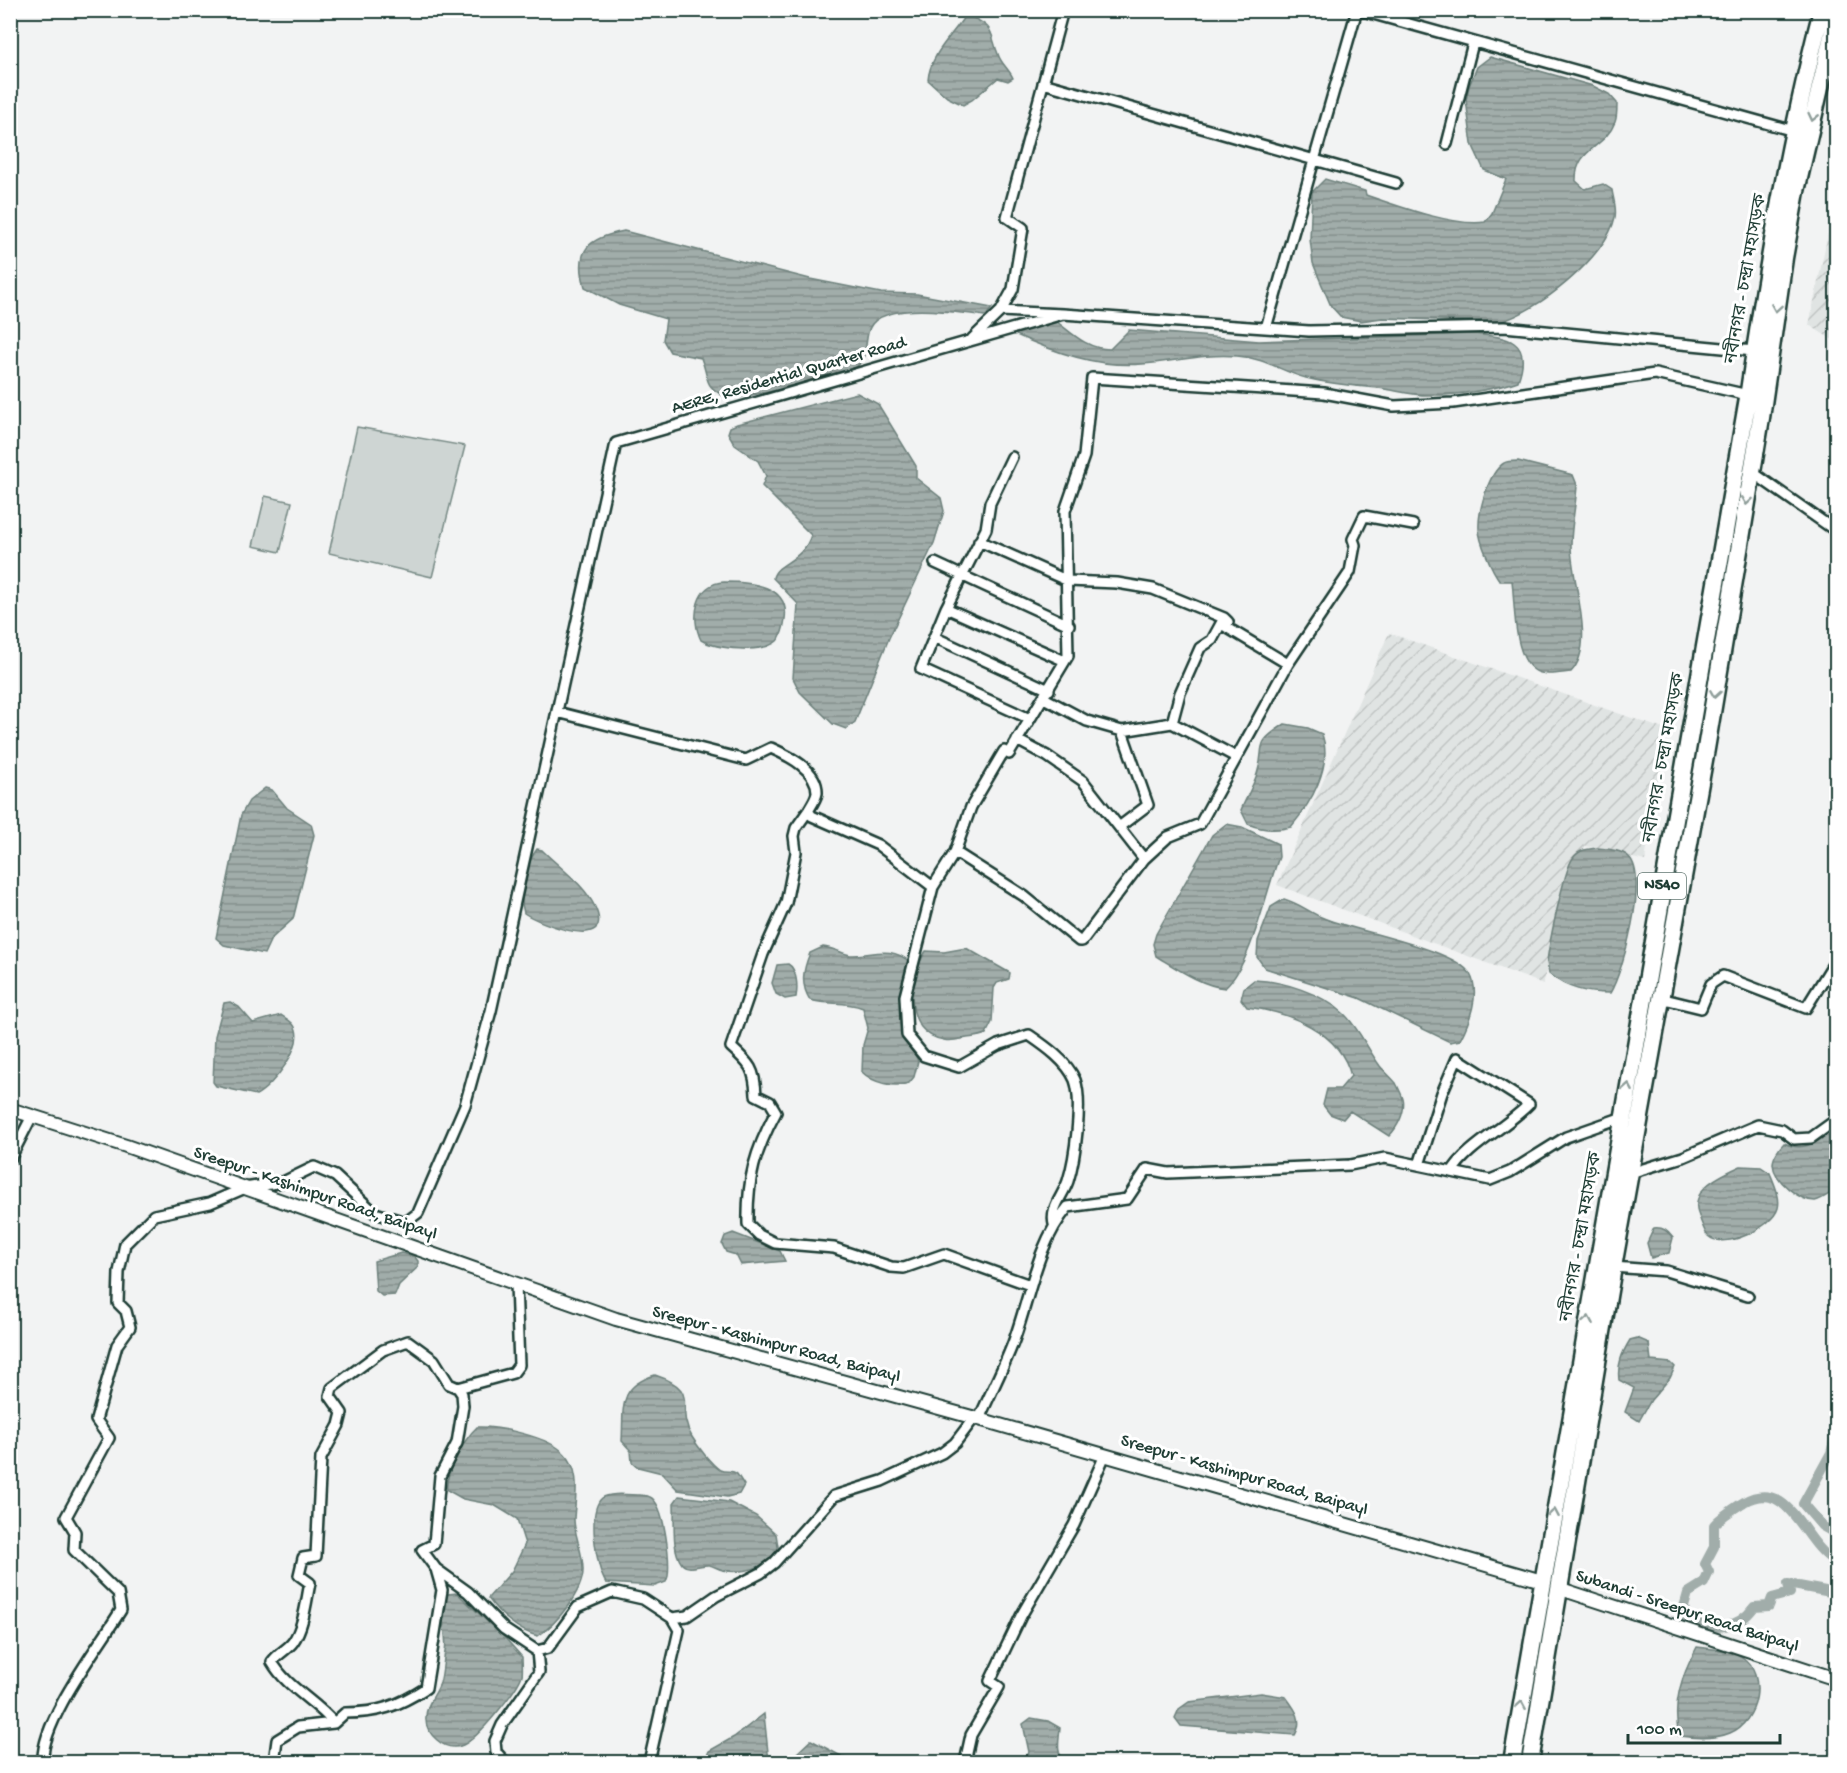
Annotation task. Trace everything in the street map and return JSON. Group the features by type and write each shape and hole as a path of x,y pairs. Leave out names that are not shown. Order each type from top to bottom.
{"highway":[{"name":"নবীনগর - চন্দ্রা মহাসড়ক","path":"1512,1762 1748,395 1765,275 1794,130 1822,10"},
{"name":"নবীনগর - চন্দ্রা মহাসড়ক","path":"1530,1762 1613,1267 1706,749 1796,191 1836,19"}],"street":[{"name":"AERE, Residential Quarter Road","path":"971,341 1001,311 1013,289 1023,228 1007,217 1063,10"},
{"path":"1266,328 1313,158 1358,10 1794,130"},
{"path":"1447,144 1473,43"},
{"path":"1043,83 1396,183"},
{"path":"1001,311 1309,330 1504,327 1754,351"},
{"name":"AERE, Residential Quarter Road","path":"556,712 616,443 1063,314"},
{"path":"1054,1224 1053,1212 1068,1182 1078,1129 1075,1080 1053,1051 1029,1035 998,1045 959,1068 924,1056 907,1035 905,996 933,887 955,852 971,807 1004,751 1009,754 1068,656 1065,511 1084,456 1092,378 1324,393 1394,406 1453,403 1655,374 1748,395"},
{"path":"1012,457 990,503 986,529 946,608 921,669 1030,719"},
{"path":"1752,472 1836,531"},
{"path":"955,852 1024,896 1079,941 1082,941 1144,859 1168,837 1200,824 1288,664 1350,572 1355,545 1353,538 1364,516 1413,525"},
{"path":"979,541 1068,581 1117,583 1153,589 1224,618 1228,622 1226,627 1288,664"},
{"path":"934,563 1069,626"},
{"path":"946,608 1065,661"},
{"path":"1172,723 1180,693 1200,648 1212,640 1224,618"},
{"path":"934,637 1046,694 1087,722 1122,731 1172,723 1236,757"},
{"path":"43,1762 43,1751 49,1730 122,1610 118,1593 74,1550 75,1532 66,1517 109,1438 96,1420 117,1345 130,1327 126,1311 118,1303 119,1272 125,1244 154,1215 210,1203 245,1188 283,1182 314,1167 335,1176 375,1213 406,1222 418,1213 465,1105 490,1011 556,712 746,760 771,748 789,756 813,776 817,794 796,828 794,836 796,852 786,903 763,954 731,1047 750,1064 756,1079 756,1095 770,1102 776,1112 761,1139 750,1173 748,1224 759,1235 775,1243 834,1248 891,1267 904,1268 944,1254 1030,1285"},
{"path":"1119,827 1148,805 1122,731"},
{"path":"1017,740 1047,756 1083,781 1144,859"},
{"path":"808,811 812,816 878,845 933,887"},
{"path":"1660,998 1701,1008 1711,984 1723,976 1806,1008 1832,966 1836,969"},
{"path":"1419,1165 1442,1093 1457,1058 1529,1104 1506,1127 1473,1149 1452,1172"},
{"name":"Sreepur - Kashimpur Road, Baipayl","path":"10,1109 245,1188 669,1336 976,1418 1542,1581"},
{"path":"10,1159 33,1116"},
{"path":"672,1618 687,1616 716,1596 768,1568 834,1496 867,1483 882,1481 942,1454 955,1443 976,1418 1013,1343 1030,1285 1054,1224 1068,1207 1127,1199 1147,1169 1168,1173 1302,1168 1350,1165 1385,1158 1490,1180 1510,1172 1566,1137 1623,1118"},
{"path":"1630,1173 1683,1157 1758,1125 1782,1130 1794,1139 1811,1138 1836,1120"},
{"path":"1613,1267 1666,1271 1748,1296"},
{"path":"458,1388 513,1373 519,1365 516,1284"},
{"path":"334,1724 321,1707 279,1674 272,1662 279,1652 292,1644 302,1621 310,1583 299,1575 299,1569 303,1558 315,1556 321,1458 339,1425 342,1413 330,1396 332,1388 383,1350 408,1341 434,1360 449,1384 458,1388 462,1394 463,1406 457,1443 440,1476 434,1544 422,1550 436,1569 468,1592 504,1629 537,1651 548,1648 578,1607 612,1592 643,1599 672,1618 679,1630 649,1762"},
{"path":"965,1762 971,1735 999,1687 990,1681 1020,1616 1074,1525 1105,1455"},
{"path":"274,1762 277,1740 298,1727 334,1724 345,1713 374,1713 408,1699 426,1688 442,1590 436,1569"},
{"name":"Subandi - Sreepur Road Baipayl","path":"1560,1589 1836,1679"},
{"path":"505,1762 496,1752 495,1741 502,1725 539,1672 537,1651"}],"shaded area":[{"path":"969,16 988,27 999,58 1013,78 1008,81 998,78 963,105 947,97 928,80 937,54 964,17"},
{"path":"1490,57 1593,86 1609,94 1617,103 1616,120 1605,138 1580,162 1576,181 1585,189 1603,184 1612,190 1615,217 1609,233 1599,249 1568,281 1532,307 1499,322 1382,318 1361,321 1341,317 1331,306 1313,263 1310,239 1312,192 1325,179 1365,191 1366,195 1425,214 1472,223 1485,222 1492,213 1506,179 1484,170 1472,144 1466,100 1477,67"},
{"path":"1836,195 1836,342 1809,325"},
{"path":"624,231 810,279 881,293 917,294 992,308 986,316 920,310 885,315 874,322 868,333 863,358 853,369 810,383 728,399 710,386 701,358 670,352 663,340 666,319 619,305 585,287 582,263 587,247 602,237"},
{"path":"1056,321 1087,344 1110,349 1129,330 1259,341 1486,335 1507,339 1514,343 1520,349 1522,367 1518,381 1508,384 1485,390 1422,395 1315,380 1256,359 1237,356 1225,355 1126,365 1109,364 1060,352 1014,334"},
{"path":"857,393 878,404 916,466 916,478 941,498 944,511 934,543 889,638 855,722 846,729 833,724 800,692 793,678 798,604 773,578 779,569 802,551 811,535 762,486 766,476 758,461 735,445 728,433 730,427 737,424"},
{"path":"357,427 465,446 432,577 329,553"},
{"path":"1518,461 1573,475 1577,485 1571,545 1581,612 1582,646 1571,672 1542,673 1534,670 1527,663 1519,642 1512,581 1500,581 1481,541 1480,513 1493,475 1504,463"},
{"path":"265,496 292,502 280,552 253,546"},
{"path":"724,582 756,585 775,592 785,608 785,619 777,641 761,648 739,649 717,646 701,640 696,622 698,603 707,588"},
{"path":"1389,633 1666,730 1645,861 1585,846 1543,984 1277,885"},
{"path":"1285,724 1308,728 1322,734 1325,759 1322,771 1306,807 1291,827 1259,828 1248,824 1241,810 1254,783 1264,742 1274,731"},
{"path":"265,788 272,790 287,808 311,824 314,835 293,919 271,939 264,954 224,945 216,938 241,815 249,801"},
{"path":"1226,824 1242,827 1278,844 1279,857 1257,927 1243,962 1225,988 1207,984 1172,966 1156,956 1153,944 1156,934 1212,835"},
{"path":"1598,848 1619,851 1629,857 1634,868 1636,884 1632,925 1627,946 1610,993 1570,987 1549,974 1547,962 1557,908 1569,865 1578,853"},
{"path":"537,849 542,850 585,891 595,907 599,921 595,929 586,932 559,928 524,913 522,898 524,880 529,863"},
{"path":"1284,899 1321,917 1424,948 1461,965 1470,974 1474,999 1470,1017 1460,1040 1450,1042 1359,998 1265,968 1257,957 1258,941 1271,907"},
{"path":"823,947 850,955 889,952 910,962 900,1019 904,1040 918,1061 914,1077 909,1083 884,1084 862,1072 863,1045 868,1028 863,1008 849,1004 810,1000 804,983 806,965 810,953"},
{"path":"966,948 1010,973 1009,979 997,983 994,988 992,1022 986,1034 950,1041 944,1040 930,1035 921,1027 915,1016 912,1003 915,975 926,951 944,952"},
{"path":"788,964 795,974 797,993 796,997 785,999 776,994 772,983 777,965"},
{"path":"1254,980 1301,989 1334,1006 1348,1018 1380,1066 1396,1083 1402,1097 1404,1104 1402,1114 1389,1136 1350,1111 1343,1119 1330,1114 1323,1105 1327,1089 1340,1089 1351,1076 1345,1060 1336,1047 1311,1026 1279,1014 1247,1007 1241,999 1244,988"},
{"path":"230,1002 239,1007 253,1023 281,1015 293,1024 296,1032 296,1042 286,1064 271,1083 256,1095 216,1086 213,1082 215,1036 224,1003"},
{"path":"1836,1126 1836,1190 1815,1201 1802,1198 1778,1177 1773,1164 1775,1156 1784,1143 1791,1146 1806,1146 1819,1141"},
{"path":"1741,1166 1761,1167 1770,1173 1778,1195 1778,1208 1767,1222 1747,1235 1725,1241 1715,1240 1705,1231 1697,1209 1697,1200 1707,1185"},
{"path":"1654,1228 1665,1230 1673,1238 1669,1253 1651,1258 1647,1243"},
{"path":"733,1233 780,1251 785,1261 741,1265 736,1255 726,1252 722,1244 725,1236"},
{"path":"401,1253 414,1256 418,1261 418,1267 399,1285 395,1295 382,1296 376,1291 374,1261"},
{"path":"1637,1338 1649,1343 1651,1361 1671,1363 1675,1367 1670,1378 1651,1400 1639,1421 1625,1412 1634,1388 1619,1380 1621,1359 1630,1340"},
{"path":"655,1375 670,1381 683,1393 687,1426 692,1437 716,1467 722,1471 737,1474 744,1485 739,1494 727,1497 678,1490 662,1473 638,1467 632,1462 631,1451 622,1441 625,1400 628,1392 634,1386"},
{"path":"477,1427 536,1437 557,1447 570,1460 573,1468 576,1484 574,1525 583,1563 582,1578 568,1606 553,1624 538,1636 510,1622 488,1598 512,1571 525,1544 517,1519 494,1505 463,1499 447,1490 449,1475 456,1457"},
{"path":"610,1495 649,1496 655,1502 663,1521 668,1558 666,1582 655,1586 606,1583 596,1553 594,1527 597,1505 602,1498"},
{"path":"679,1496 729,1502 756,1516 776,1534 779,1553 760,1566 746,1571 721,1570 709,1565 685,1566 676,1551 674,1534 674,1503"},
{"path":"457,1593 522,1657 522,1675 513,1692 487,1724 463,1745 450,1747 434,1738 428,1730 426,1712 441,1679 446,1645 442,1615 444,1601 448,1594"},
{"path":"1697,1647 1737,1654 1750,1665 1755,1675 1757,1686 1753,1709 1740,1727 1730,1733 1698,1738 1679,1736 1677,1701 1679,1690"},
{"path":"1261,1693 1286,1697 1295,1710 1299,1724 1295,1735 1181,1726 1175,1718 1179,1709 1189,1702"},
{"path":"764,1714 769,1762 704,1762 709,1751 734,1737"},
{"path":"1031,1718 1048,1721 1060,1728 1059,1751 1066,1762 1025,1762 1029,1752 1023,1724"},
{"path":"811,1740 852,1762 792,1762 794,1756"}],"waterway":[{"path":"1836,1433 1831,1453 1803,1504 1822,1526 1836,1534"},
{"path":"1836,1562 1814,1542 1785,1505 1773,1498 1760,1496 1744,1502 1714,1525 1714,1547 1705,1564 1709,1572 1704,1583 1688,1593 1684,1607 1687,1620 1715,1627 1740,1620 1754,1607 1769,1606 1772,1598 1790,1593 1788,1584 1836,1593"}]}
